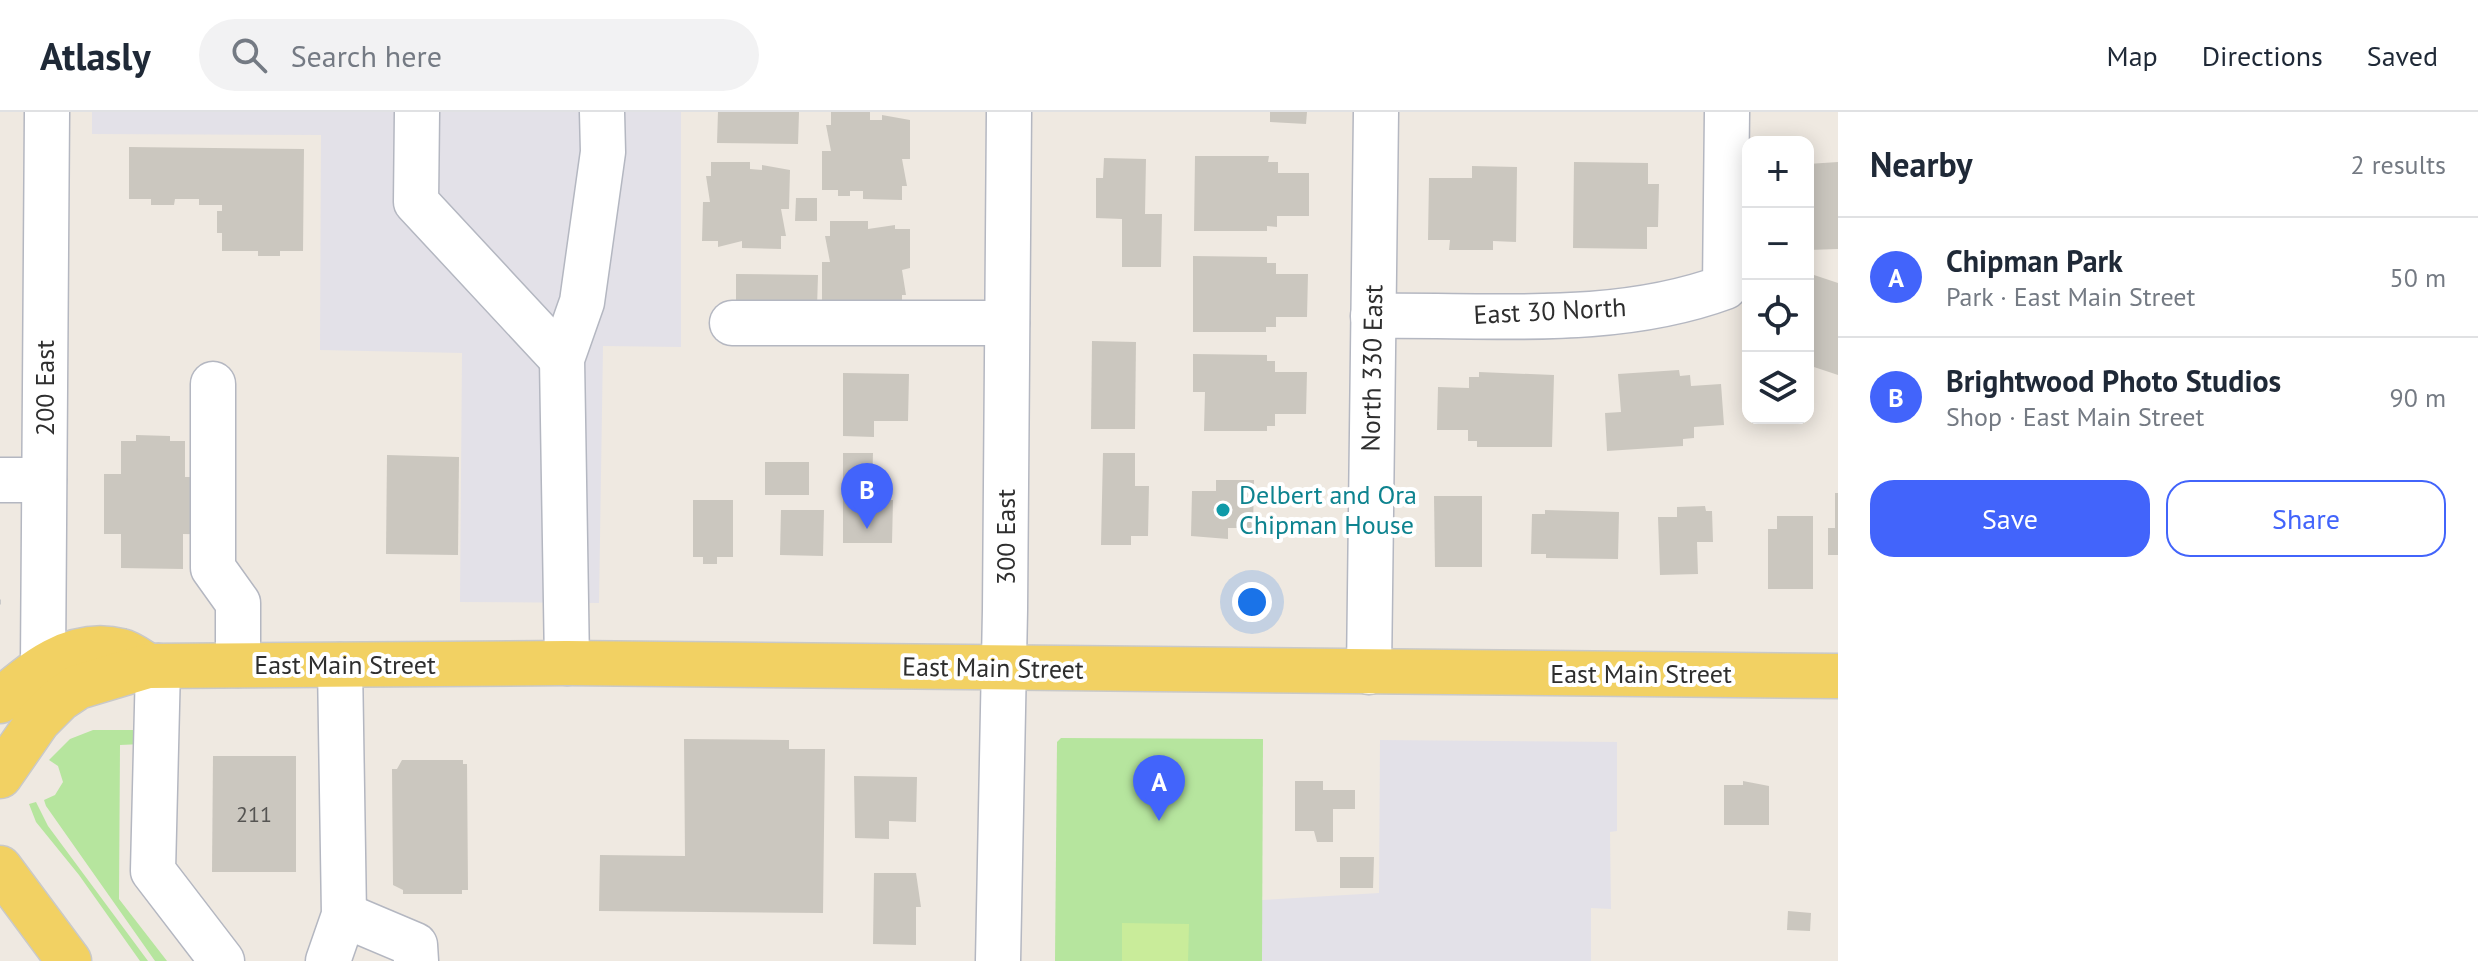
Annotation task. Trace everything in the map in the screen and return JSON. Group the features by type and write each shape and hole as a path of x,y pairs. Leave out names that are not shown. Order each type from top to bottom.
{"main road":[{"name":"East Main Street","path":"0,701 43,665 83,650 121,651 153,666"},
{"name":"East Main Street","path":"0,776 38,721 60,699 78,687 153,666 567,663 1838,676"},
{"path":"0,868 69,961"}],"street":[{"name":"200 East","path":"43,665 47,112"},
{"path":"417,112 416,202 562,359"},
{"path":"567,663 562,359 582,302 603,152 602,112"},
{"name":"300 East","path":"998,961 1009,112"},
{"name":"North 330 East","path":"1369,672 1376,112"},
{"name":"East 30 North","path":"1373,316 1548,317 1679,301 1725,287 1727,112"},
{"path":"732,323 1007,323"},
{"path":"213,384 213,568 238,603 238,665"},
{"path":"0,480 44,480"},
{"path":"328,961 344,915 340,665"},
{"path":"153,666 153,871 222,961"},
{"path":"344,915 415,945 416,961"}],"shaded area":[{"path":"92,112 681,112 681,347 603,346 599,603 460,602 462,353 320,350 321,135 92,134"},
{"path":"1380,740 1617,742 1617,831 1610,832 1611,909 1591,908 1591,961 1262,961 1262,900 1379,893"}],"green space":[{"path":"93,730 143,730 142,744 120,745 119,899 167,961 155,961 44,800 55,795 63,782 58,766 49,760 70,739"},
{"path":"1061,738 1263,739 1262,961 1055,961 1057,742"},
{"path":"36,802 48,826 148,961 140,961 79,875 36,822 29,804"},
{"path":"1122,923 1189,924 1188,961 1122,961"}],"building":[{"path":"718,112 799,112 798,144 717,143"},
{"path":"831,112 870,112 870,120 882,120 882,115 910,120 910,159 902,159 907,186 902,186 902,200 863,199 863,191 850,191 850,196 838,196 838,190 822,190 822,151 831,151 826,125 831,125"},
{"path":"1270,112 1307,112 1306,124 1270,122"},
{"path":"129,147 304,149 303,251 280,251 280,256 258,256 258,251 222,251 222,233 217,233 217,211 222,211 222,205 199,205 199,199 175,199 174,205 151,205 151,199 129,199"},
{"path":"1195,156 1269,156 1268,162 1278,162 1278,173 1309,173 1309,216 1277,216 1277,227 1267,226 1267,231 1194,231"},
{"path":"1104,158 1146,159 1145,214 1162,214 1161,267 1122,267 1122,219 1096,218 1096,178 1103,178"},
{"path":"711,162 750,162 750,169 762,170 762,165 790,170 789,209 781,209 786,236 781,236 781,249 742,248 742,241 718,247 718,241 702,241 703,202 710,202 706,176 711,176"},
{"path":"1574,162 1648,163 1648,184 1659,184 1658,227 1647,227 1647,249 1573,248"},
{"path":"1838,162 1838,249 1814,250 1814,164"},
{"path":"1472,166 1517,167 1516,242 1493,241 1493,250 1449,250 1450,240 1428,240 1429,178 1472,178"},
{"path":"796,198 817,198 817,221 795,221"},
{"path":"830,221 868,221 868,229 895,225 895,229 910,229 910,268 902,270 906,295 902,295 902,310 863,309 863,300 849,300 849,306 822,300 822,262 830,262 825,236 830,236"},
{"path":"1193,256 1267,257 1267,263 1276,263 1276,274 1308,274 1307,317 1276,317 1276,327 1266,327 1266,332 1193,332"},
{"path":"736,274 818,275 817,308 736,307"},
{"path":"1814,275 1838,283 1838,375 1814,367"},
{"path":"1092,341 1136,342 1135,429 1091,429"},
{"path":"1193,354 1267,355 1267,361 1275,361 1275,372 1307,372 1306,414 1275,414 1275,426 1267,426 1267,431 1204,431 1205,392 1193,392"},
{"path":"1679,370 1680,376 1690,375 1691,386 1721,384 1724,425 1694,427 1694,438 1683,439 1683,446 1607,451 1605,413 1621,412 1618,374"},
{"path":"1479,372 1554,375 1552,447 1477,447 1477,441 1468,441 1468,430 1437,430 1438,387 1469,388 1469,377 1479,377"},
{"path":"843,373 909,374 908,421 874,421 874,437 843,436"},
{"path":"136,435 170,436 170,441 185,441 185,477 234,477 234,535 183,534 183,569 121,568 121,534 104,534 104,474 121,474 121,441 136,441"},
{"path":"843,453 873,453 872,486 890,486 890,500 893,500 892,543 843,543"},
{"path":"1103,453 1135,453 1135,486 1149,486 1148,536 1131,536 1131,545 1101,545"},
{"path":"387,455 459,457 458,555 386,554"},
{"path":"765,462 809,462 809,495 765,495"},
{"name":"Delbert and Ora Chipman House","path":"1216,480 1254,480 1253,528 1228,528 1228,539 1191,536 1192,491 1216,491"},
{"path":"1835,493 1838,493 1838,555 1828,555 1828,528 1835,528"},
{"path":"1434,496 1482,496 1482,567 1435,567"},
{"path":"693,500 733,500 733,557 717,557 717,564 703,564 703,557 693,557"},
{"path":"1705,506 1706,511 1712,511 1713,542 1697,542 1698,574 1660,575 1658,517 1677,517 1677,507"},
{"path":"781,510 824,510 823,556 780,555"},
{"path":"1545,510 1619,512 1618,559 1546,558 1546,554 1531,554 1532,514 1545,514"},
{"path":"1777,516 1813,516 1813,589 1768,589 1768,529 1777,529"},
{"path":"684,739 789,740 789,749 825,749 823,913 599,911 600,855 685,856"},
{"path":"213,756 296,756 296,872 212,872"},
{"path":"402,760 463,760 463,764 467,764 468,890 462,890 462,894 403,894 403,890 393,885 392,769 397,769"},
{"path":"854,776 917,777 916,822 889,821 889,839 855,838"},
{"path":"1295,781 1323,781 1323,790 1355,790 1355,809 1333,809 1333,842 1317,842 1314,831 1295,831"},
{"path":"1743,781 1769,786 1769,825 1724,825 1724,785 1743,785"},
{"path":"1340,857 1374,857 1373,888 1340,888"},
{"path":"874,873 916,873 921,907 916,907 916,945 873,944"},
{"path":"1788,911 1811,913 1810,931 1787,930"}],"place":[{"name":"Delbert and Ora Chipman House","path":"1223,510"},
{"name":"Brightwood Photo Studios","path":"867,529"},
{"name":"Chipman Park","path":"1159,821"}]}
